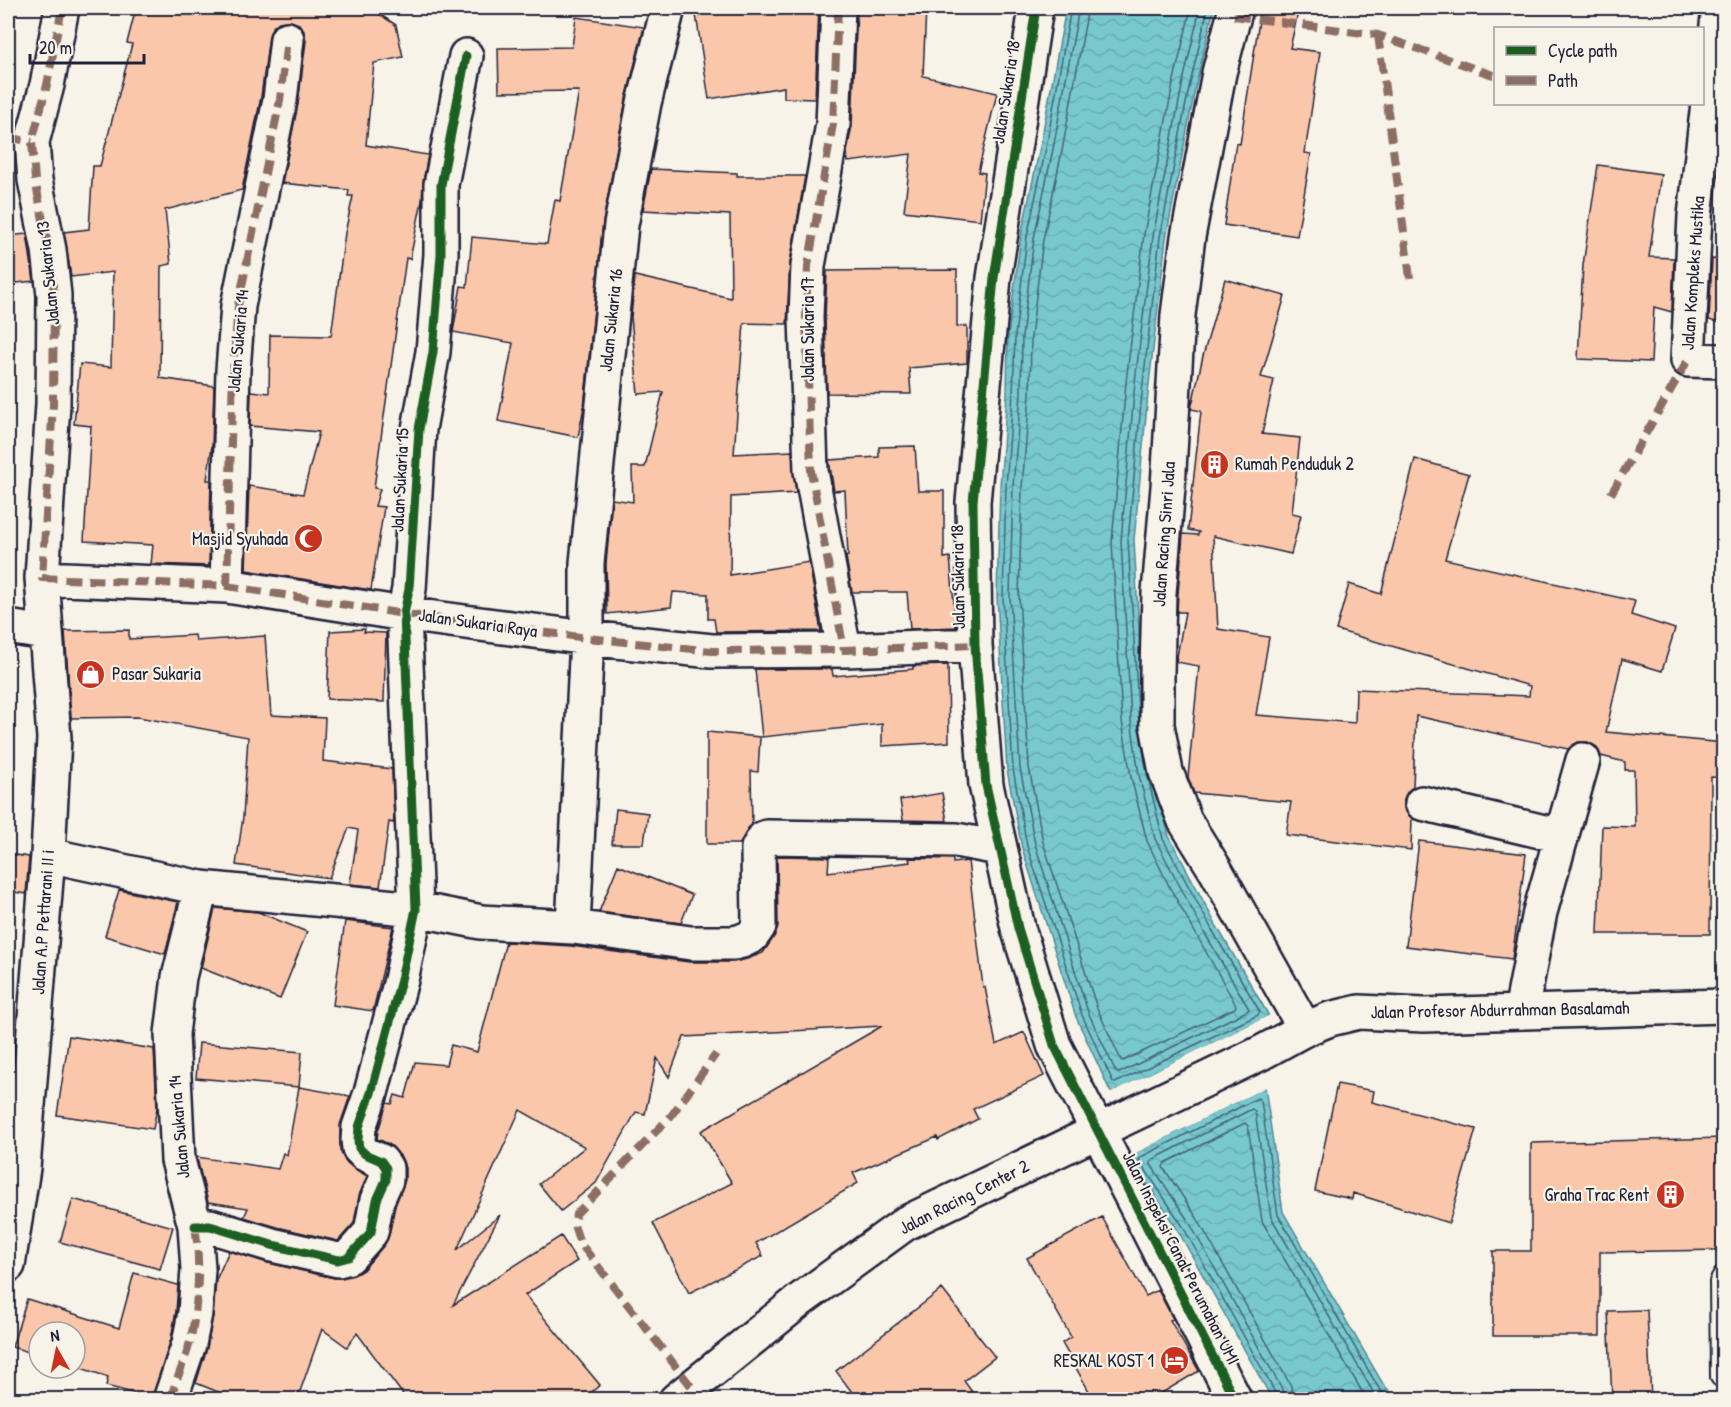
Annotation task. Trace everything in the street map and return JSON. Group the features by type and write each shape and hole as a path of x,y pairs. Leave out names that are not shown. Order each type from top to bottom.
{"street":[{"name":"Jalan Sukaria 13","path":"42,578 52,404 54,294 49,250 35,180 20,139 47,85 62,8"},
{"name":"Jalan Sukaria 16","path":"573,927 587,638 587,563 621,225 644,103 668,8"},
{"name":"Jalan Sukaria 17","path":"838,8 833,124 810,256 806,317 811,471 844,650"},
{"name":"Jalan Sukaria 18","path":"1036,8 995,266 982,387 973,502 975,645 986,785 1018,928 1054,1045 1106,1127"},
{"name":"Jalan Racing Sinri Jala","path":"1236,8 1219,73 1188,237 1178,315 1160,592 1157,725 1166,772 1185,821 1216,871 1294,1036"},
{"name":"Jalan Kompleks Mustika","path":"1719,8 1695,216 1688,360 1724,361"},
{"name":"Jalan Sukaria 14","path":"227,586 233,370 238,306 280,100 287,39"},
{"name":"Jalan Sukaria 15","path":"195,1226 210,1226 272,1245 338,1260 349,1257 371,1232 377,1200 386,1180 386,1168 381,1161 365,1154 359,1148 358,1134 398,991 416,909 404,614 413,546 419,429 433,351 441,254 441,185 466,56"},
{"name":"Jalan Sukaria Raya","path":"42,578 227,586 404,614 587,638 712,651 844,650 975,645"},
{"name":"Jalan A.P Pettarani II i","path":"8,1265 23,1168 48,855 54,738 42,578"},
{"path":"8,627 45,633"},
{"path":"1521,1012 1540,912 1583,760"},
{"path":"1422,804 1562,836"},
{"path":"48,855 201,888 416,909 481,922 573,927 691,943 734,943 752,936 759,926 758,848 764,838 956,840 999,848"},
{"name":"Jalan Sukaria 14","path":"170,1400 189,1344 195,1313 198,1269 195,1226 178,1160 172,1034 178,977 201,888"},
{"name":"Jalan Profesor Abdurrahman Basalamah","path":"1294,1036 1330,1019 1359,1012 1424,1015 1724,1006"},
{"name":"Jalan Racing Center 2","path":"676,1400 800,1300 906,1224 1294,1036"},
{"name":"Jalan Inspeksi Canal Perumahan UMI","path":"1106,1127 1235,1400"}],"lane":[{"path":"1720,1377 1719,1282 1724,1274"}],"water":[{"path":"1066,8 1214,8 1195,89 1166,238 1134,540 1144,719 1153,773 1169,836 1216,925 1269,1016 1111,1093 1076,1017 1022,848 1007,770 997,597 1008,336 1021,236"},
{"path":"1265,1087 1283,1212 1383,1384 1397,1399 1272,1399 1177,1229 1129,1156"}],"pier":[{"path":"1272,1014 1271,1018 1112,1095 1108,1094"},
{"path":"1266,1084 1268,1086 1126,1158 1127,1154"}],"building":[{"path":"136,8 370,8 396,25 403,57 374,63 366,145 428,155 422,201 410,259 406,258 374,488 380,489 375,506 384,507 371,590 246,570 249,486 303,494 319,432 250,426 251,391 269,393 270,335 331,336 345,233 353,196 348,196 349,190 282,183 298,104 306,41 304,31 299,24 290,21 279,22 272,28 269,36 261,97 242,190 165,210 171,264 161,266 160,378 214,386 212,446 207,480 211,480 209,566 151,564 153,545 84,541 91,426 74,424 80,364 111,367 113,272 71,277 64,232 89,229 93,166 100,166 132,44 127,43"},
{"path":"695,8 819,8 815,99 784,98 784,87 709,99"},
{"path":"857,8 926,8 923,76 997,93 978,172 985,173 980,220 904,211 911,154 848,162 847,152 852,125"},
{"path":"1261,8 1299,8 1290,48 1320,52 1305,153 1311,154 1297,236 1224,225 1236,143 1240,144"},
{"path":"576,17 644,27 626,100 603,222 584,407 578,437 498,421 513,343 453,332 461,286 467,287 472,237 547,244 555,200 560,201 579,91 499,92 498,48 572,47"},
{"path":"1598,165 1661,174 1649,257 1674,258 1672,312 1654,307 1651,362 1578,359 1583,265"},
{"path":"651,169 737,173 737,176 805,176 790,263 787,324 744,323 734,454 792,451 796,493 731,497 730,575 809,562 821,631 716,632 714,619 708,619 708,594 673,592 671,607 607,614 606,564 612,499 633,502 632,467 645,467 663,392 638,394 631,317 635,276 731,298 730,215 643,210"},
{"path":"27,234 34,281 8,284 8,236"},
{"path":"1712,259 1724,260 1724,324 1709,320"},
{"path":"957,270 957,327 967,326 967,363 909,368 911,394 827,393 825,317 827,271"},
{"path":"1225,279 1285,296 1261,377 1274,380 1262,434 1300,438 1292,513 1301,515 1291,554 1213,536 1218,629 1269,637 1256,715 1355,723 1356,689 1529,696 1530,686 1336,630 1349,584 1381,594 1415,459 1469,474 1445,559 1635,601 1631,615 1675,629 1662,671 1622,659 1606,732 1724,743 1724,778 1711,777 1710,934 1598,934 1602,826 1635,827 1634,770 1625,770 1625,762 1601,756 1597,747 1588,742 1578,742 1568,749 1416,716 1413,787 1404,799 1404,809 1412,818 1411,850 1286,835 1291,802 1194,793 1188,777 1199,666 1176,662 1185,612 1177,612 1178,594 1183,534 1198,535 1199,532 1188,530 1201,411 1191,409 1203,356"},
{"path":"915,446 918,491 944,491 944,558 950,557 956,627 910,629 907,592 852,592 846,557 848,556 845,490 834,491 829,460 879,457 879,447"},
{"path":"365,629 364,632 386,633 384,702 327,699 330,631"},
{"path":"129,630 129,639 195,635 196,641 265,636 271,715 325,718 323,761 392,769 394,819 393,823 389,822 380,887 350,884 358,830 349,828 329,878 236,865 243,817 248,737 138,717 71,718 65,631"},
{"path":"948,665 949,742 882,746 882,724 762,737 755,669 832,669 833,676 913,669 913,666"},
{"path":"707,732 760,737 758,772 751,771 752,825 740,844 707,844"},
{"path":"942,793 947,821 903,820 900,800"},
{"path":"616,809 648,813 644,844 612,844"},
{"path":"1419,841 1526,854 1512,959 1406,946"},
{"path":"8,854 29,857 26,894 8,891"},
{"path":"777,856 829,857 828,872 910,862 909,858 953,859 953,863 968,861 983,987 985,987 996,1045 1024,1032 1044,1076 973,1109 978,1119 938,1140 937,1137 853,1173 858,1183 756,1243 763,1256 689,1293 653,1223 732,1183 701,1131 882,1026 684,1037 669,1077 657,1058 645,1114 636,1112 596,1183 561,1211 539,1184 585,1147 520,1110 457,1250 500,1215 453,1305 561,1236 577,1261 525,1295 600,1385 582,1400 407,1400 357,1333 347,1347 322,1329 297,1400 238,1400 196,1383 207,1348 216,1280 229,1251 268,1263 342,1278 363,1270 385,1244 405,1180 405,1168 401,1157 389,1144 377,1139 387,1103 392,1104 395,1095 405,1098 415,1062 446,1065 451,1045 477,1052 506,942 571,946 689,962 734,962 747,959 763,953 774,937 778,926"},
{"path":"618,865 692,895 681,923 599,912"},
{"path":"119,890 178,902 165,954 105,936"},
{"path":"215,908 258,912 307,932 280,999 201,968"},
{"path":"345,921 393,927 373,1011 333,1005"},
{"path":"69,1036 154,1049 157,1108 153,1129 57,1115"},
{"path":"199,1043 302,1052 299,1087 196,1078"},
{"path":"1337,1084 1374,1091 1372,1102 1476,1129 1449,1223 1353,1193 1352,1199 1315,1191"},
{"path":"299,1087 350,1096 340,1125 340,1150 345,1161 367,1176 359,1196 354,1223 338,1241 244,1217 248,1208 208,1202 197,1159 197,1157 278,1169 283,1153 287,1155"},
{"path":"1724,1138 1724,1250 1600,1252 1600,1336 1493,1336 1493,1251 1531,1251 1531,1143"},
{"path":"73,1199 173,1227 160,1269 60,1242"},
{"path":"1102,1217 1146,1296 1158,1290 1173,1319 1170,1320 1199,1371 1150,1400 1094,1400 1062,1343 1071,1337 1027,1258"},
{"path":"134,1273 178,1285 171,1339 152,1398 106,1386 108,1377 87,1370 87,1320 27,1320 27,1351 12,1347 27,1299 119,1328"},
{"path":"942,1289 995,1357 964,1381 978,1400 858,1400 836,1371"},
{"path":"1647,1310 1651,1400 1612,1400 1608,1311"}],"marked path":[{"path":"62,8 47,85 32,142 35,180 49,250 54,295 53,404 42,578 227,586 404,614 587,638 712,651 844,650 975,645"},
{"path":"838,8 833,124 808,266 806,317 811,471 844,650"},
{"path":"1234,16 1378,35 1494,75"},
{"path":"1378,35 1410,278"},
{"path":"227,586 233,370 238,306 280,100 287,39"},
{"path":"8,137 32,142"},
{"path":"1611,494 1688,360"},
{"path":"691,1386 580,1243 574,1225 576,1214 671,1116 716,1054"},
{"path":"170,1400 193,1328 198,1270 195,1226 200,1226"}],"cycle path":[{"path":"1036,8 994,278 973,502 975,645 986,785 1018,928 1054,1045 1235,1400"},
{"path":"195,1226 210,1226 272,1245 338,1260 349,1257 371,1232 377,1200 386,1180 386,1168 381,1161 365,1154 359,1148 358,1140 359,1127 371,1093 401,980 416,909 404,614 409,589 419,429 433,352 441,254 441,185 466,56"}],"place":[{"name":"Rumah Penduduk 2","path":"1214,464"},
{"name":"Masjid Syuhada","path":"309,539"},
{"name":"Pasar Sukaria","path":"91,674"},
{"name":"Graha Trac Rent","path":"1670,1195"},
{"name":"RESKAL KOST 1","path":"1175,1361"}]}
